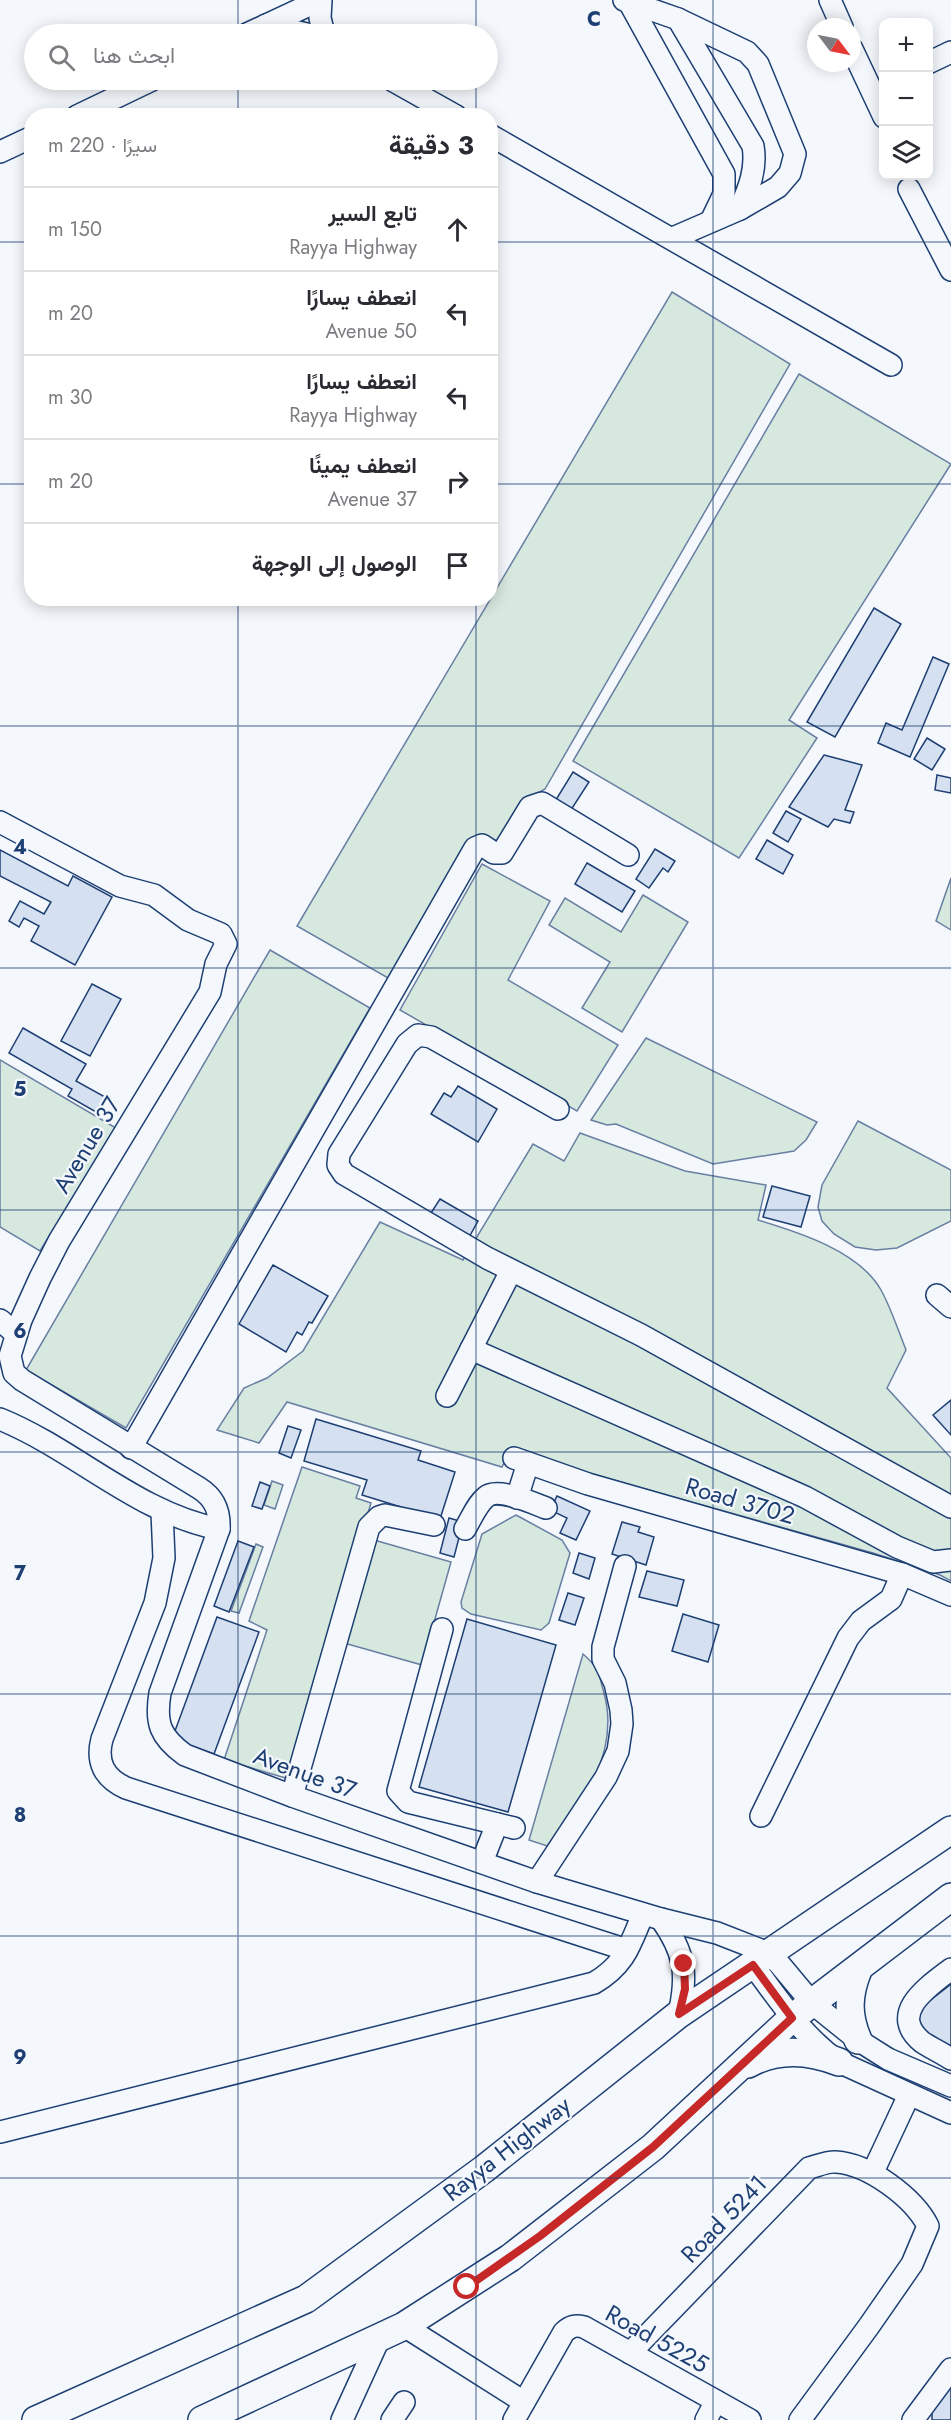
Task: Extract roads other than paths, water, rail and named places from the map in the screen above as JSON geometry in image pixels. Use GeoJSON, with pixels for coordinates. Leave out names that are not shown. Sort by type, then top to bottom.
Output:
{"type":"FeatureCollection","features":[{"type":"Feature","properties":{"kind":"main road","name":"Rayya Highway"},"geometry":{"type":"LineString","coordinates":[[36,2420],[306,2299],[484,2169],[679,2014],[951,1830]]}},
{"type":"Feature","properties":{"kind":"main road"},"geometry":{"type":"LineString","coordinates":[[202,2420],[293,2376],[380,2339],[467,2287],[540,2236],[653,2147],[802,2010],[858,1970],[951,1897]]}},
{"type":"Feature","properties":{"kind":"main road"},"geometry":{"type":"LineString","coordinates":[[858,1970],[849,1998],[849,2012],[858,2040]]}},
{"type":"Feature","properties":{"kind":"main road"},"geometry":{"type":"LineString","coordinates":[[727,2078],[756,2059],[789,2052],[823,2056],[839,2062]]}},
{"type":"Feature","properties":{"kind":"street"},"geometry":{"type":"LineString","coordinates":[[268,24],[320,0],[322,24]]}},
{"type":"Feature","properties":{"kind":"street"},"geometry":{"type":"LineString","coordinates":[[830,0],[838,18]]}},
{"type":"Feature","properties":{"kind":"street"},"geometry":{"type":"LineString","coordinates":[[626,1],[678,19],[738,46],[753,57],[795,154],[785,181],[740,209],[673,238]]}},
{"type":"Feature","properties":{"kind":"street"},"geometry":{"type":"LineString","coordinates":[[626,1],[724,174],[724,194],[711,221]]}},
{"type":"Feature","properties":{"kind":"street"},"geometry":{"type":"LineString","coordinates":[[678,19],[753,146],[755,158],[753,178],[740,209]]}},
{"type":"Feature","properties":{"kind":"street"},"geometry":{"type":"LineString","coordinates":[[933,61],[951,52]]}},
{"type":"Feature","properties":{"kind":"street"},"geometry":{"type":"LineString","coordinates":[[861,63],[877,87]]}},
{"type":"Feature","properties":{"kind":"street"},"geometry":{"type":"LineString","coordinates":[[94,108],[131,90]]}},
{"type":"Feature","properties":{"kind":"street"},"geometry":{"type":"LineString","coordinates":[[410,90],[442,108]]}},
{"type":"Feature","properties":{"kind":"street"},"geometry":{"type":"LineString","coordinates":[[498,140],[891,365]]}},
{"type":"Feature","properties":{"kind":"street"},"geometry":{"type":"LineString","coordinates":[[0,152],[24,141]]}},
{"type":"Feature","properties":{"kind":"street"},"geometry":{"type":"LineString","coordinates":[[909,189],[951,270]]}},
{"type":"Feature","properties":{"kind":"street"},"geometry":{"type":"LineString","coordinates":[[131,1448],[474,848],[482,845],[494,853],[502,853],[531,807],[542,803],[628,855]]}},
{"type":"Feature","properties":{"kind":"street","name":"Avenue 37"},"geometry":{"type":"LineString","coordinates":[[0,822],[120,886],[154,895],[188,920],[221,934],[226,944],[216,964],[210,992],[59,1240],[35,1288],[8,1327],[10,1362],[17,1377],[207,1494],[218,1510],[219,1529],[160,1693],[157,1711],[160,1729],[170,1744],[185,1755],[292,1796],[537,1882],[717,1933],[762,1959]]}},
{"type":"Feature","properties":{"kind":"street"},"geometry":{"type":"LineString","coordinates":[[558,1109],[431,1037],[418,1035],[407,1044],[339,1154],[338,1165],[344,1174],[511,1271],[641,1335],[951,1507]]}},
{"type":"Feature","properties":{"kind":"street"},"geometry":{"type":"LineString","coordinates":[[447,1395],[511,1271]]}},
{"type":"Feature","properties":{"kind":"street"},"geometry":{"type":"LineString","coordinates":[[471,1349],[805,1497],[897,1547],[933,1562],[951,1560]]}},
{"type":"Feature","properties":{"kind":"street"},"geometry":{"type":"LineString","coordinates":[[0,1419],[56,1446],[162,1512],[199,1525],[219,1529]]}},
{"type":"Feature","properties":{"kind":"street","name":"Road 3702"},"geometry":{"type":"LineString","coordinates":[[517,1498],[521,1460],[588,1484],[902,1574],[951,1595]]}},
{"type":"Feature","properties":{"kind":"street"},"geometry":{"type":"LineString","coordinates":[[465,1529],[483,1500],[490,1494],[517,1498],[546,1508]]}},
{"type":"Feature","properties":{"kind":"street"},"geometry":{"type":"LineString","coordinates":[[162,1512],[164,1558],[155,1603],[99,1751],[100,1763],[115,1783],[627,1950]]}},
{"type":"Feature","properties":{"kind":"street"},"geometry":{"type":"LineString","coordinates":[[292,1796],[369,1527],[379,1517],[385,1515],[434,1525]]}},
{"type":"Feature","properties":{"kind":"street"},"geometry":{"type":"LineString","coordinates":[[537,1882],[606,1777],[618,1752],[621,1710],[615,1683],[603,1659],[603,1647],[625,1566]]}},
{"type":"Feature","properties":{"kind":"street"},"geometry":{"type":"LineString","coordinates":[[761,1816],[848,1638],[861,1621],[891,1599],[902,1574]]}},
{"type":"Feature","properties":{"kind":"street"},"geometry":{"type":"LineString","coordinates":[[442,1629],[398,1791],[408,1802],[505,1826],[482,1862]]}},
{"type":"Feature","properties":{"kind":"street"},"geometry":{"type":"LineString","coordinates":[[0,2132],[579,1988],[594,1983],[610,1973],[652,1916],[676,1940],[684,1964],[685,1989],[679,2014]]}},
{"type":"Feature","properties":{"kind":"street"},"geometry":{"type":"LineString","coordinates":[[762,1959],[802,2010],[813,2043],[839,2062],[951,2113]]}},
{"type":"Feature","properties":{"kind":"street"},"geometry":{"type":"LineString","coordinates":[[951,1969],[914,2000],[909,2023],[923,2042],[951,2059]]}},
{"type":"Feature","properties":{"kind":"street"},"geometry":{"type":"LineString","coordinates":[[802,2010],[888,2059],[951,2086]]}},
{"type":"Feature","properties":{"kind":"street"},"geometry":{"type":"LineString","coordinates":[[873,2172],[909,2095]]}},
{"type":"Feature","properties":{"kind":"street","name":"Road 5241"},"geometry":{"type":"LineString","coordinates":[[630,2353],[809,2168],[835,2162],[873,2172],[921,2211],[928,2226],[912,2264],[800,2420]]}},
{"type":"Feature","properties":{"kind":"street","name":"Road 5225"},"geometry":{"type":"LineString","coordinates":[[519,2411],[564,2332],[577,2325],[750,2420]]}},
{"type":"Feature","properties":{"kind":"street"},"geometry":{"type":"LineString","coordinates":[[404,2326],[519,2411]]}},
{"type":"Feature","properties":{"kind":"street"},"geometry":{"type":"LineString","coordinates":[[342,2420],[380,2339]]}},
{"type":"Feature","properties":{"kind":"street"},"geometry":{"type":"LineString","coordinates":[[913,2420],[951,2368]]}},
{"type":"Feature","properties":{"kind":"street"},"geometry":{"type":"LineString","coordinates":[[706,2420],[716,2401]]}},
{"type":"Feature","properties":{"kind":"street"},"geometry":{"type":"LineString","coordinates":[[392,2420],[404,2402]]}}]}
